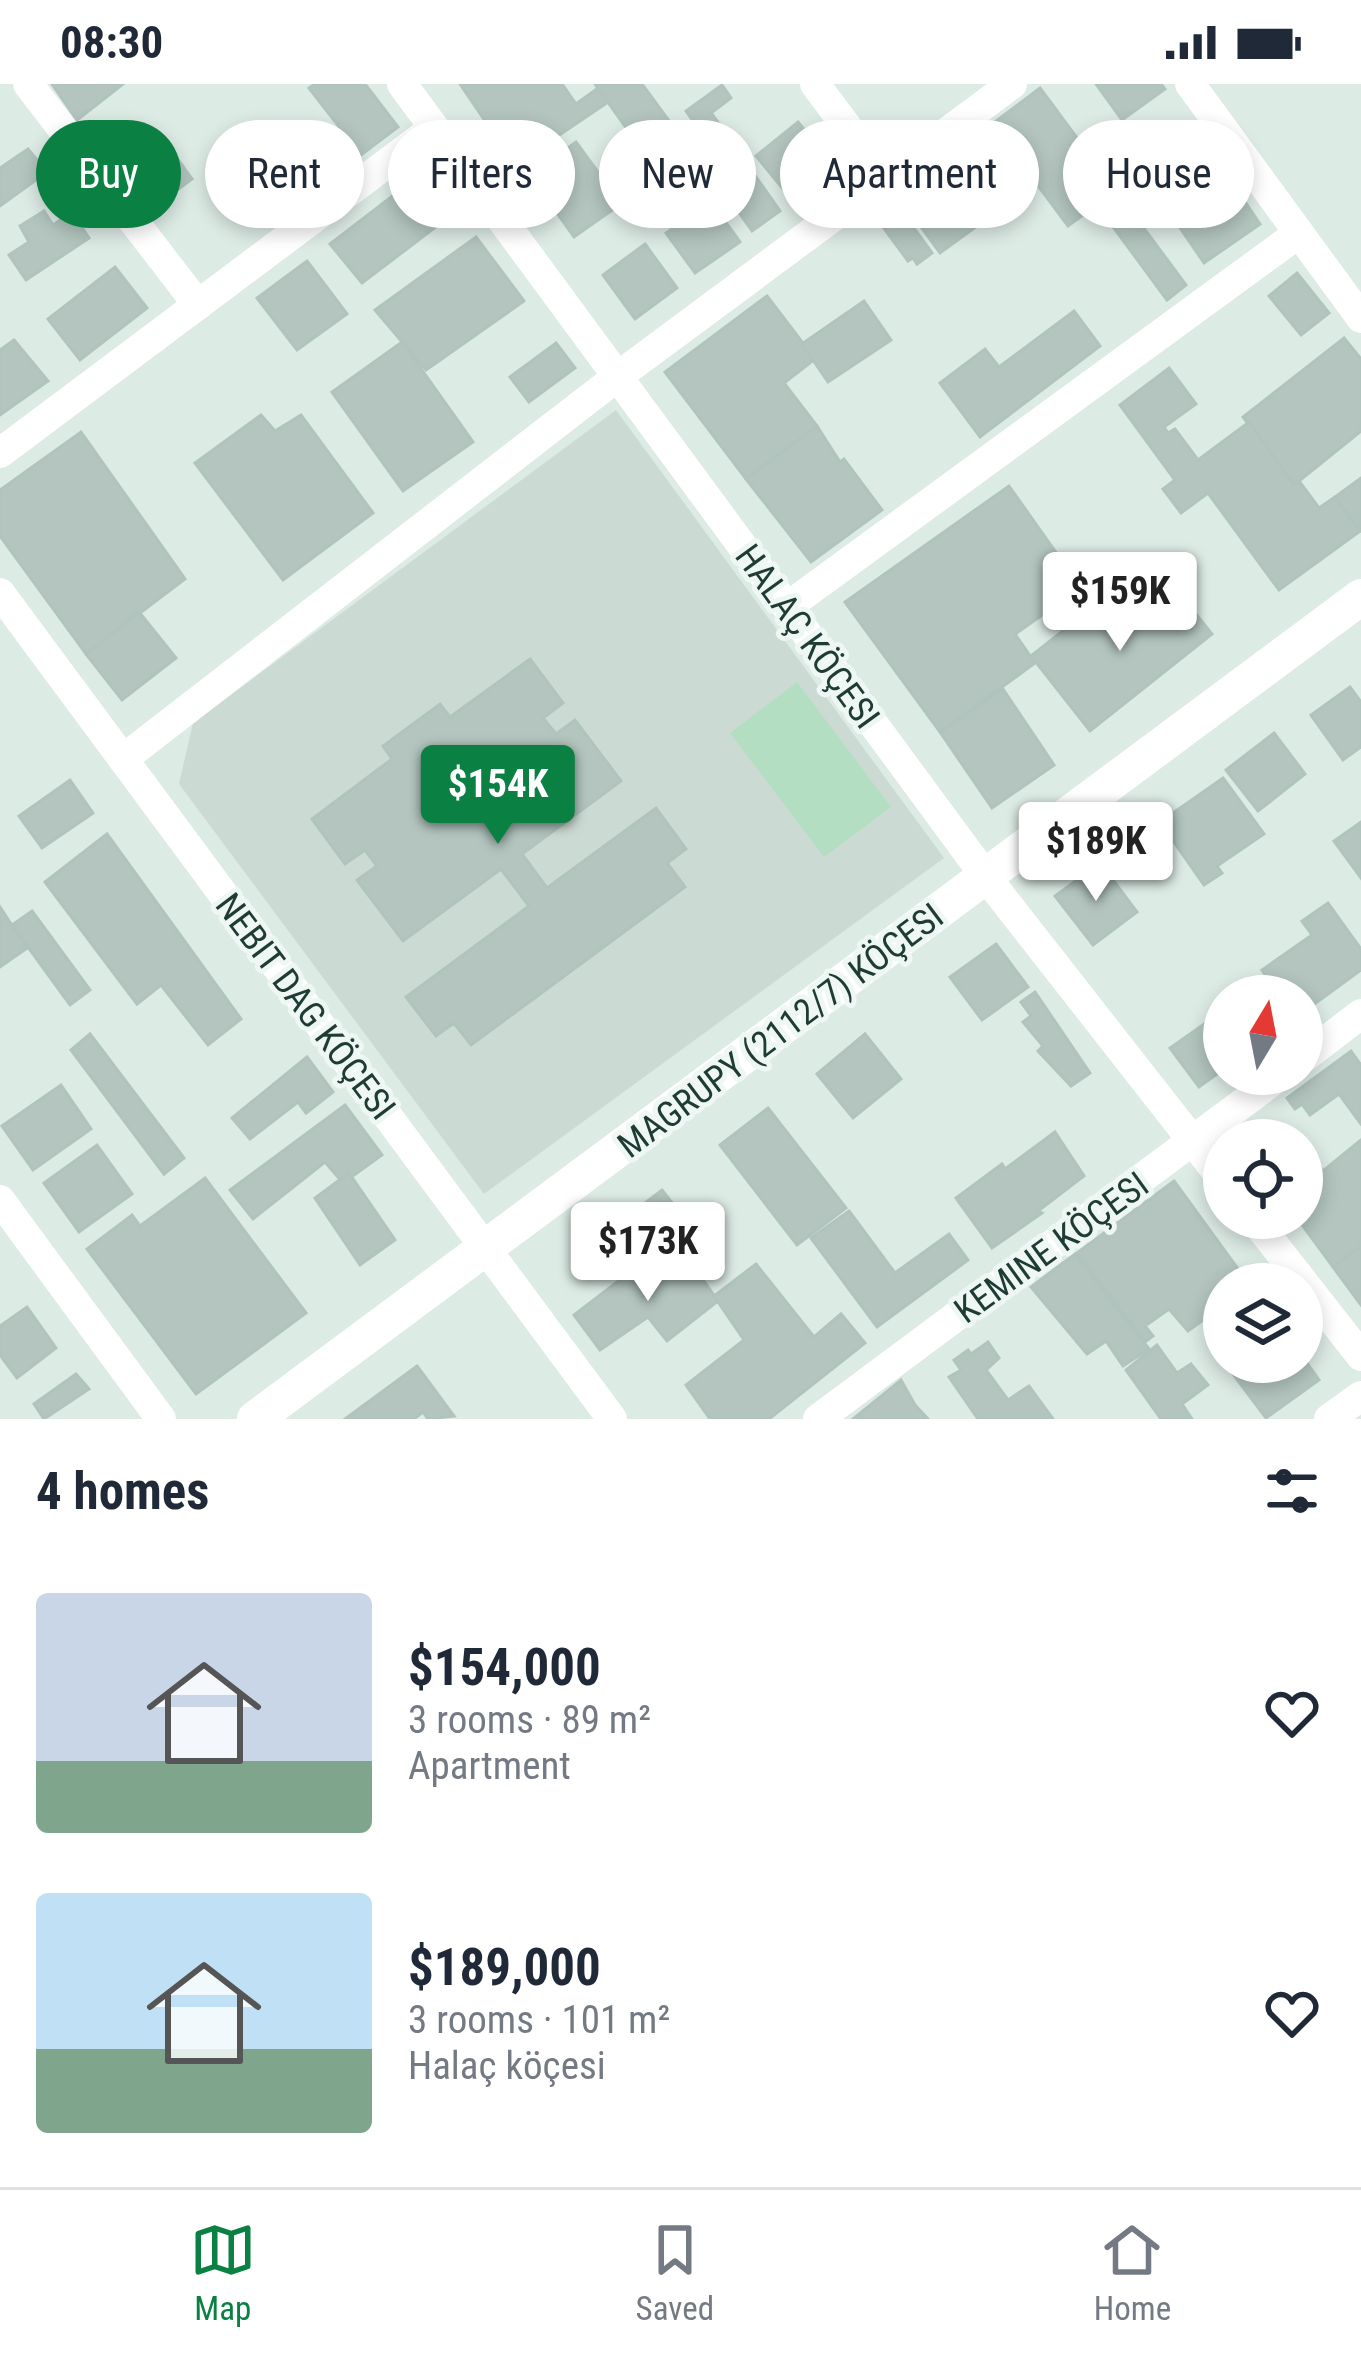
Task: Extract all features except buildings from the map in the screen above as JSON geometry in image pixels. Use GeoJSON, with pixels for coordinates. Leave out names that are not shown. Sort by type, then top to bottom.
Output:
{"type":"FeatureCollection","features":[{"type":"Feature","properties":{"kind":"street"},"geometry":{"type":"LineString","coordinates":[[28,84],[197,305]]}},
{"type":"Feature","properties":{"kind":"street","name":"HALAÇ KÖÇESI"},"geometry":{"type":"LineString","coordinates":[[402,84],[428,120]]}},
{"type":"Feature","properties":{"kind":"street"},"geometry":{"type":"LineString","coordinates":[[815,84],[842,120]]}},
{"type":"Feature","properties":{"kind":"street"},"geometry":{"type":"LineString","coordinates":[[963,120],[1012,84]]}},
{"type":"Feature","properties":{"kind":"street"},"geometry":{"type":"LineString","coordinates":[[1190,84],[1361,318]]}},
{"type":"Feature","properties":{"kind":"street"},"geometry":{"type":"LineString","coordinates":[[0,453],[388,162]]}},
{"type":"Feature","properties":{"kind":"street","name":"HALAÇ KÖÇESI"},"geometry":{"type":"LineString","coordinates":[[508,228],[986,877],[1203,1155]]}},
{"type":"Feature","properties":{"kind":"street"},"geometry":{"type":"LineString","coordinates":[[123,759],[617,376],[817,228]]}},
{"type":"Feature","properties":{"kind":"street"},"geometry":{"type":"LineString","coordinates":[[787,607],[1299,233]]}},
{"type":"Feature","properties":{"kind":"street","name":"NEBIT DAG KÖÇESI"},"geometry":{"type":"LineString","coordinates":[[0,593],[612,1419]]}},
{"type":"Feature","properties":{"kind":"street","name":"MAGRUPY (2112/7) KÖÇESI"},"geometry":{"type":"LineString","coordinates":[[255,1419],[1361,597]]}},
{"type":"Feature","properties":{"kind":"street"},"geometry":{"type":"LineString","coordinates":[[1323,1043],[1361,1014]]}},
{"type":"Feature","properties":{"kind":"street","name":"KEMINE KÖÇESI"},"geometry":{"type":"LineString","coordinates":[[818,1419],[1255,1095]]}},
{"type":"Feature","properties":{"kind":"street"},"geometry":{"type":"LineString","coordinates":[[0,1200],[161,1419]]}},
{"type":"Feature","properties":{"kind":"street"},"geometry":{"type":"LineString","coordinates":[[1269,1239],[1361,1356]]}},
{"type":"Feature","properties":{"kind":"street"},"geometry":{"type":"LineString","coordinates":[[1329,1419],[1361,1396]]}},
{"type":"Feature","properties":{"kind":"shaded area"},"geometry":{"type":"Polygon","coordinates":[[[616,410],[944,858],[484,1194],[179,784],[193,723],[616,410]]]}},
{"type":"Feature","properties":{"kind":"green space"},"geometry":{"type":"Polygon","coordinates":[[[797,682],[891,807],[824,857],[730,733],[797,682]]]}}]}
